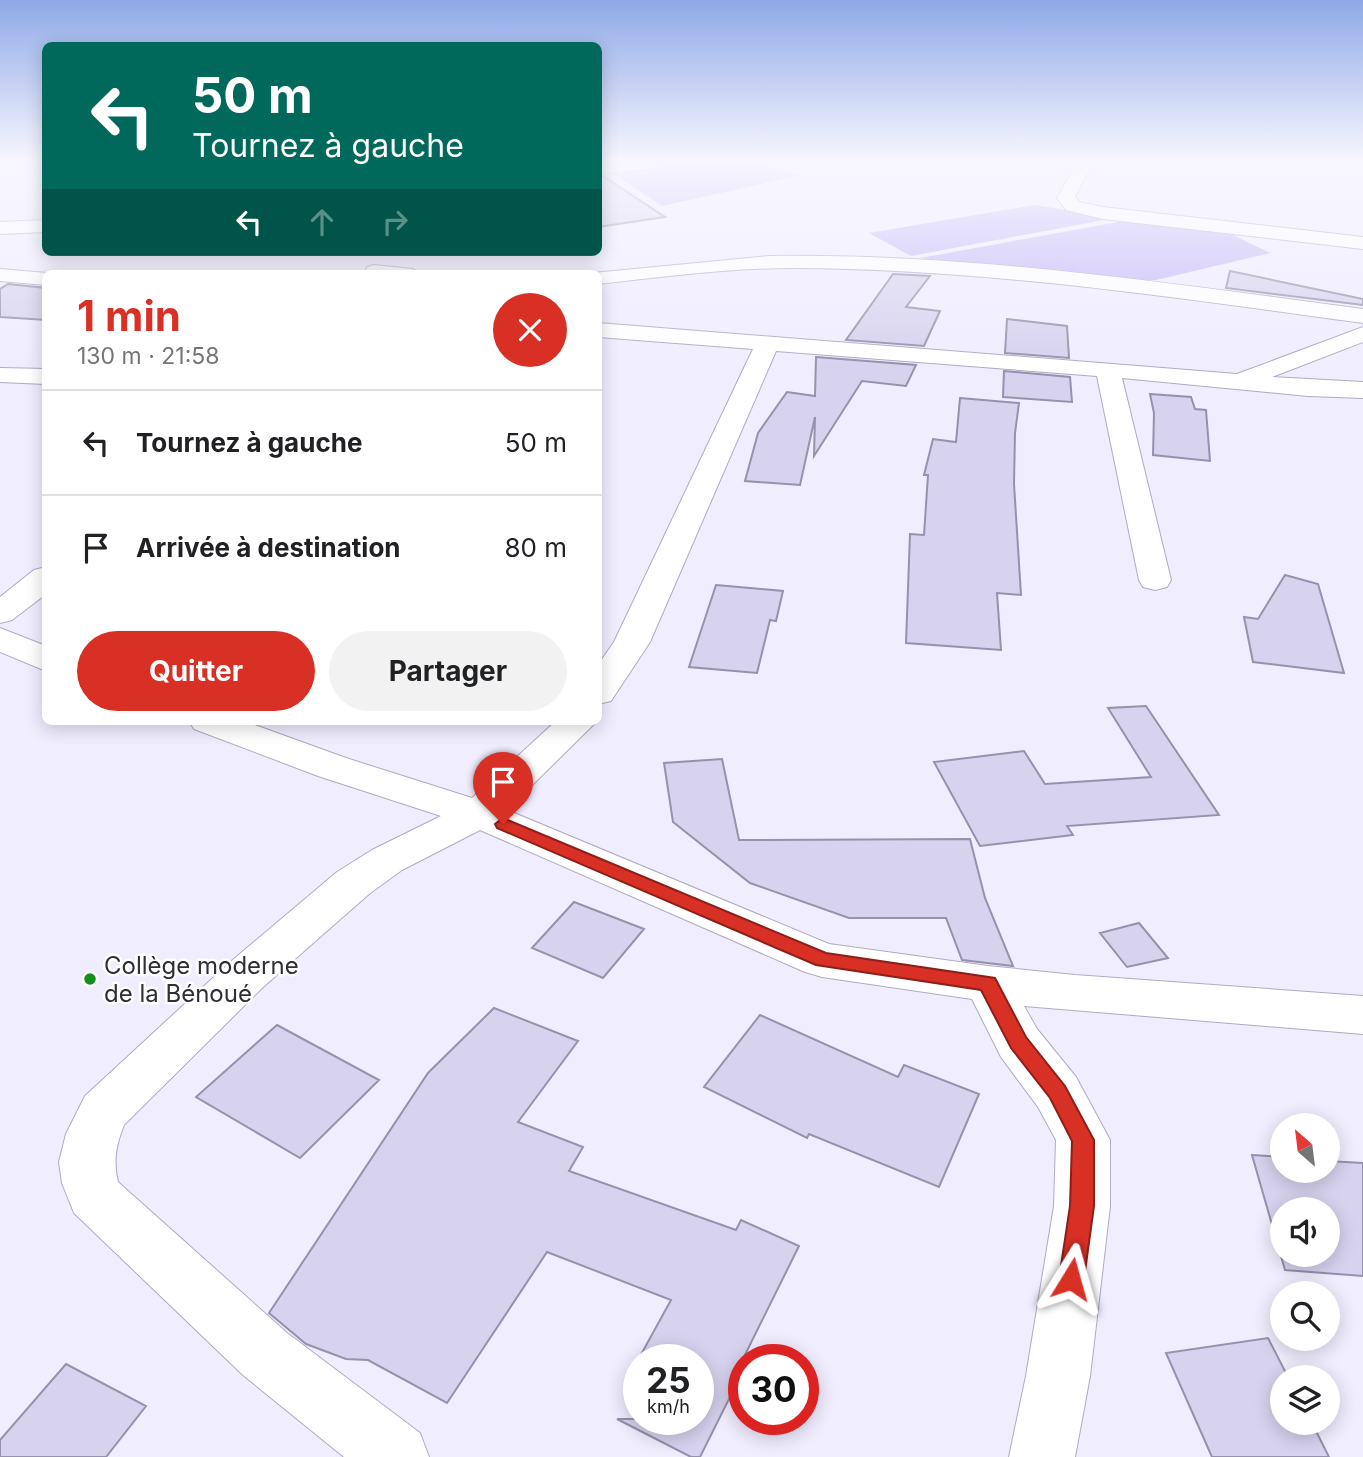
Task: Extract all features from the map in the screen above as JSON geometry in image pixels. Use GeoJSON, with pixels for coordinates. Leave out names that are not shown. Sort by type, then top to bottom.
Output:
{"type":"FeatureCollection","features":[{"type":"Feature","properties":{"kind":"street"},"geometry":{"type":"LineString","coordinates":[[1259,231],[1363,243]]}},
{"type":"Feature","properties":{"kind":"street"},"geometry":{"type":"LineString","coordinates":[[602,278],[793,262],[933,267],[1011,272],[1363,316]]}},
{"type":"Feature","properties":{"kind":"street"},"geometry":{"type":"LineString","coordinates":[[373,263],[396,270]]}},
{"type":"Feature","properties":{"kind":"street"},"geometry":{"type":"LineString","coordinates":[[2,277],[42,279]]}},
{"type":"Feature","properties":{"kind":"street"},"geometry":{"type":"LineString","coordinates":[[602,330],[1363,390]]}},
{"type":"Feature","properties":{"kind":"street"},"geometry":{"type":"LineString","coordinates":[[1239,381],[1363,334]]}},
{"type":"Feature","properties":{"kind":"street"},"geometry":{"type":"LineString","coordinates":[[602,687],[632,642],[767,344]]}},
{"type":"Feature","properties":{"kind":"street"},"geometry":{"type":"LineString","coordinates":[[1108,369],[1155,580]]}},
{"type":"Feature","properties":{"kind":"street"},"geometry":{"type":"LineString","coordinates":[[0,374],[42,377]]}},
{"type":"Feature","properties":{"kind":"street"},"geometry":{"type":"LineString","coordinates":[[0,613],[42,580]]}},
{"type":"Feature","properties":{"kind":"street"},"geometry":{"type":"LineString","coordinates":[[0,639],[42,658]]}},
{"type":"Feature","properties":{"kind":"street"},"geometry":{"type":"LineString","coordinates":[[219,725],[332,767],[479,814],[822,960],[988,984],[1363,1015]]}},
{"type":"Feature","properties":{"kind":"street"},"geometry":{"type":"LineString","coordinates":[[396,1457],[244,1336],[94,1196],[85,1170],[90,1140],[104,1111],[246,976],[353,883],[387,860],[479,814],[574,725]]}},
{"type":"Feature","properties":{"kind":"street"},"geometry":{"type":"LineString","coordinates":[[988,984],[1019,1043],[1057,1092],[1083,1140],[1082,1206],[1058,1376],[1042,1457]]}},
{"type":"Feature","properties":{"kind":"shaded area"},"geometry":{"type":"Polygon","coordinates":[[[881,231],[1045,231],[911,256],[869,233],[881,231]]]}},
{"type":"Feature","properties":{"kind":"shaded area"},"geometry":{"type":"Polygon","coordinates":[[[1069,231],[1216,231],[1229,233],[1270,253],[1156,280],[1090,280],[1046,270],[920,258],[1069,231]]]}},
{"type":"Feature","properties":{"kind":"building"},"geometry":{"type":"Polygon","coordinates":[[[1230,271],[1363,299],[1363,305],[1226,288],[1230,271]]]}},
{"type":"Feature","properties":{"kind":"building"},"geometry":{"type":"Polygon","coordinates":[[[893,274],[930,276],[906,307],[940,311],[924,346],[846,340],[893,274]]]}},
{"type":"Feature","properties":{"kind":"building"},"geometry":{"type":"Polygon","coordinates":[[[8,284],[42,288],[42,320],[0,317],[0,289],[8,284]]]}},
{"type":"Feature","properties":{"kind":"building"},"geometry":{"type":"Polygon","coordinates":[[[1007,319],[1067,326],[1069,358],[1005,353],[1007,319]]]}},
{"type":"Feature","properties":{"kind":"building"},"geometry":{"type":"Polygon","coordinates":[[[816,357],[916,365],[906,386],[862,381],[814,456],[815,417],[800,485],[745,481],[758,433],[787,392],[815,396],[816,357]]]}},
{"type":"Feature","properties":{"kind":"building"},"geometry":{"type":"Polygon","coordinates":[[[1004,371],[1070,377],[1072,402],[1003,397],[1004,371]]]}},
{"type":"Feature","properties":{"kind":"building"},"geometry":{"type":"Polygon","coordinates":[[[1150,394],[1191,397],[1195,409],[1206,410],[1210,461],[1153,455],[1154,413],[1150,394]]]}},
{"type":"Feature","properties":{"kind":"building"},"geometry":{"type":"Polygon","coordinates":[[[960,398],[1019,403],[1015,433],[1014,484],[1021,595],[997,593],[1001,650],[906,643],[910,534],[924,535],[928,475],[924,475],[933,439],[956,442],[960,398]]]}},
{"type":"Feature","properties":{"kind":"building"},"geometry":{"type":"Polygon","coordinates":[[[1285,575],[1318,584],[1344,673],[1253,662],[1244,617],[1258,619],[1285,575]]]}},
{"type":"Feature","properties":{"kind":"building"},"geometry":{"type":"Polygon","coordinates":[[[716,585],[783,591],[776,621],[770,620],[757,673],[689,667],[716,585]]]}},
{"type":"Feature","properties":{"kind":"building"},"geometry":{"type":"Polygon","coordinates":[[[1146,706],[1219,815],[1067,826],[1073,835],[980,846],[934,762],[1024,751],[1045,784],[1151,777],[1108,708],[1146,706]]]}},
{"type":"Feature","properties":{"kind":"building"},"geometry":{"type":"Polygon","coordinates":[[[722,759],[739,840],[970,839],[985,898],[1013,966],[962,960],[946,918],[849,918],[750,883],[673,822],[664,763],[722,759]]]}},
{"type":"Feature","properties":{"kind":"building"},"geometry":{"type":"Polygon","coordinates":[[[574,902],[644,929],[603,978],[532,948],[574,902]]]}},
{"type":"Feature","properties":{"kind":"building"},"geometry":{"type":"Polygon","coordinates":[[[1139,923],[1168,958],[1127,967],[1100,933],[1139,923]]]}},
{"type":"Feature","properties":{"kind":"building"},"geometry":{"type":"Polygon","coordinates":[[[494,1008],[578,1041],[518,1122],[583,1147],[569,1171],[736,1230],[741,1220],[799,1246],[750,1344],[728,1344],[728,1401],[714,1429],[714,1344],[647,1344],[671,1300],[547,1252],[447,1403],[368,1360],[346,1359],[306,1344],[269,1313],[428,1073],[494,1008]]]}},
{"type":"Feature","properties":{"kind":"building"},"geometry":{"type":"Polygon","coordinates":[[[760,1015],[898,1077],[904,1065],[979,1094],[939,1187],[809,1134],[807,1138],[704,1087],[760,1015]]]}},
{"type":"Feature","properties":{"kind":"building"},"geometry":{"type":"Polygon","coordinates":[[[277,1025],[379,1080],[300,1158],[196,1097],[277,1025]]]}},
{"type":"Feature","properties":{"kind":"building"},"geometry":{"type":"Polygon","coordinates":[[[1252,1155],[1270,1156],[1270,1183],[1340,1183],[1340,1162],[1363,1163],[1363,1276],[1285,1270],[1284,1267],[1340,1267],[1340,1197],[1270,1197],[1270,1218],[1252,1155]]]}},
{"type":"Feature","properties":{"kind":"building"},"geometry":{"type":"Polygon","coordinates":[[[1268,1338],[1270,1351],[1275,1351],[1282,1365],[1270,1365],[1270,1435],[1318,1435],[1329,1457],[1212,1457],[1166,1353],[1268,1338]]]}},
{"type":"Feature","properties":{"kind":"building"},"geometry":{"type":"Polygon","coordinates":[[[66,1364],[146,1406],[106,1457],[0,1457],[0,1440],[66,1364]]]}},
{"type":"Feature","properties":{"kind":"building"},"geometry":{"type":"Polygon","coordinates":[[[648,1435],[711,1435],[700,1457],[691,1457],[648,1435]]]}},
{"type":"Feature","properties":{"kind":"place","name":"Collège moderne de la Bénoué"},"geometry":{"type":"Point","coordinates":[90,979]}},
{"type":"Feature","properties":{"kind":"route"},"geometry":{"type":"LineString","coordinates":[[503,824],[822,960],[988,984],[1019,1043],[1057,1092],[1083,1140],[1082,1206],[1071,1279]]}}]}
